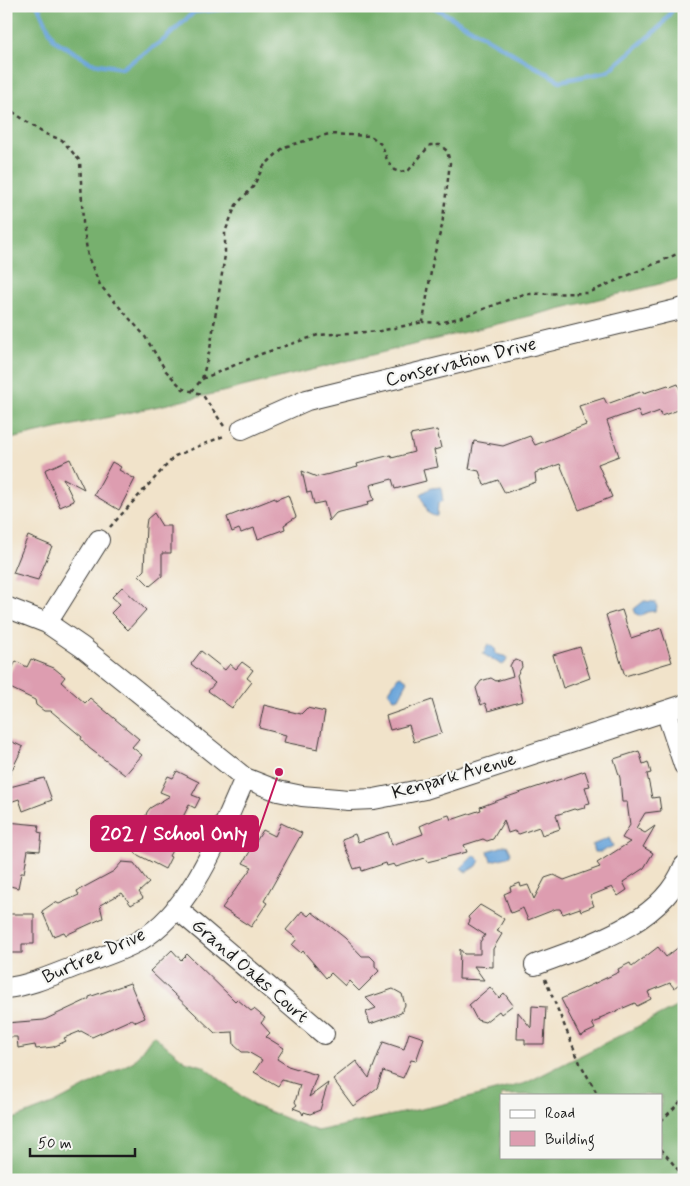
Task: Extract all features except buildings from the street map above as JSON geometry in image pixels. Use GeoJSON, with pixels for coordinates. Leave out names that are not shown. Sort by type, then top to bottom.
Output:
{"type":"FeatureCollection","features":[{"type":"Feature","properties":{"kind":"street","name":"Conservation Drive"},"geometry":{"type":"LineString","coordinates":[[242,429],[307,400],[684,308]]}},
{"type":"Feature","properties":{"kind":"street"},"geometry":{"type":"LineString","coordinates":[[47,623],[99,540]]}},
{"type":"Feature","properties":{"kind":"street","name":"Kenpark Avenue"},"geometry":{"type":"LineString","coordinates":[[6,607],[47,623],[82,647],[245,778],[278,791],[302,796],[349,800],[374,799],[425,789],[675,708]]}},
{"type":"Feature","properties":{"kind":"street"},"geometry":{"type":"LineString","coordinates":[[675,708],[684,765]]}},
{"type":"Feature","properties":{"kind":"street","name":"Burtree Drive"},"geometry":{"type":"LineString","coordinates":[[6,988],[24,986],[138,941],[161,925],[190,889],[222,830],[245,778]]}},
{"type":"Feature","properties":{"kind":"street"},"geometry":{"type":"LineString","coordinates":[[535,965],[625,928],[661,901],[681,874],[684,866]]}},
{"type":"Feature","properties":{"kind":"street","name":"Grand Oaks Court"},"geometry":{"type":"LineString","coordinates":[[176,908],[324,1034]]}},
{"type":"Feature","properties":{"kind":"path"},"geometry":{"type":"LineString","coordinates":[[6,107],[42,133],[62,140],[80,161],[83,222],[88,257],[100,286],[144,335],[166,371],[183,389],[202,394],[229,434],[175,456],[99,540]]}},
{"type":"Feature","properties":{"kind":"path"},"geometry":{"type":"LineString","coordinates":[[192,391],[202,379],[210,349],[225,255],[224,232],[236,205],[253,188],[263,166],[284,147],[329,134],[371,136],[382,145],[387,160],[394,170],[400,172],[410,170],[430,145],[440,145],[446,151],[450,163],[442,226],[432,259],[423,322]]}},
{"type":"Feature","properties":{"kind":"path"},"geometry":{"type":"LineString","coordinates":[[202,379],[262,354],[318,336],[380,331],[423,322],[440,323],[462,317],[524,294],[588,293],[684,251]]}},
{"type":"Feature","properties":{"kind":"path"},"geometry":{"type":"LineString","coordinates":[[535,965],[549,985],[580,1063],[597,1094]]}},
{"type":"Feature","properties":{"kind":"path"},"geometry":{"type":"LineString","coordinates":[[662,1120],[684,1098]]}},
{"type":"Feature","properties":{"kind":"path"},"geometry":{"type":"LineString","coordinates":[[662,1150],[684,1176]]}},
{"type":"Feature","properties":{"kind":"green space"},"geometry":{"type":"Polygon","coordinates":[[[6,6],[684,6],[684,278],[222,392],[6,440],[6,6]]]}},
{"type":"Feature","properties":{"kind":"green space"},"geometry":{"type":"Polygon","coordinates":[[[684,1003],[684,1180],[6,1180],[6,1122],[55,1103],[134,1061],[153,1035],[185,1061],[203,1066],[253,1105],[317,1131],[440,1105],[526,1083],[684,1003]]]}},
{"type":"Feature","properties":{"kind":"water"},"geometry":{"type":"Polygon","coordinates":[[[441,487],[443,501],[438,504],[437,516],[434,516],[428,513],[421,494],[431,488],[441,487]]]}},
{"type":"Feature","properties":{"kind":"water"},"geometry":{"type":"Polygon","coordinates":[[[644,601],[655,602],[657,607],[655,611],[647,612],[641,616],[636,614],[634,609],[644,601]]]}},
{"type":"Feature","properties":{"kind":"water"},"geometry":{"type":"Polygon","coordinates":[[[488,644],[495,648],[496,654],[507,657],[506,662],[502,665],[483,654],[488,644]]]}},
{"type":"Feature","properties":{"kind":"water"},"geometry":{"type":"Polygon","coordinates":[[[401,676],[408,681],[399,698],[394,699],[388,692],[398,677],[401,676]]]}},
{"type":"Feature","properties":{"kind":"water"},"geometry":{"type":"Polygon","coordinates":[[[609,838],[613,846],[601,852],[594,852],[592,845],[609,838]]]}},
{"type":"Feature","properties":{"kind":"water"},"geometry":{"type":"Polygon","coordinates":[[[507,845],[511,853],[508,857],[491,861],[488,851],[507,845]]]}},
{"type":"Feature","properties":{"kind":"water"},"geometry":{"type":"Polygon","coordinates":[[[474,855],[480,860],[477,866],[466,872],[461,868],[474,855]]]}},
{"type":"Feature","properties":{"kind":"waterway"},"geometry":{"type":"LineString","coordinates":[[38,6],[54,40],[92,63],[122,68],[165,39],[194,12],[253,6]]}},
{"type":"Feature","properties":{"kind":"waterway"},"geometry":{"type":"LineString","coordinates":[[432,6],[560,81],[607,72],[661,26],[675,6]]}},
{"type":"Feature","properties":{"kind":"place","name":"202 / School Only"},"geometry":{"type":"Point","coordinates":[279,772]}}]}
